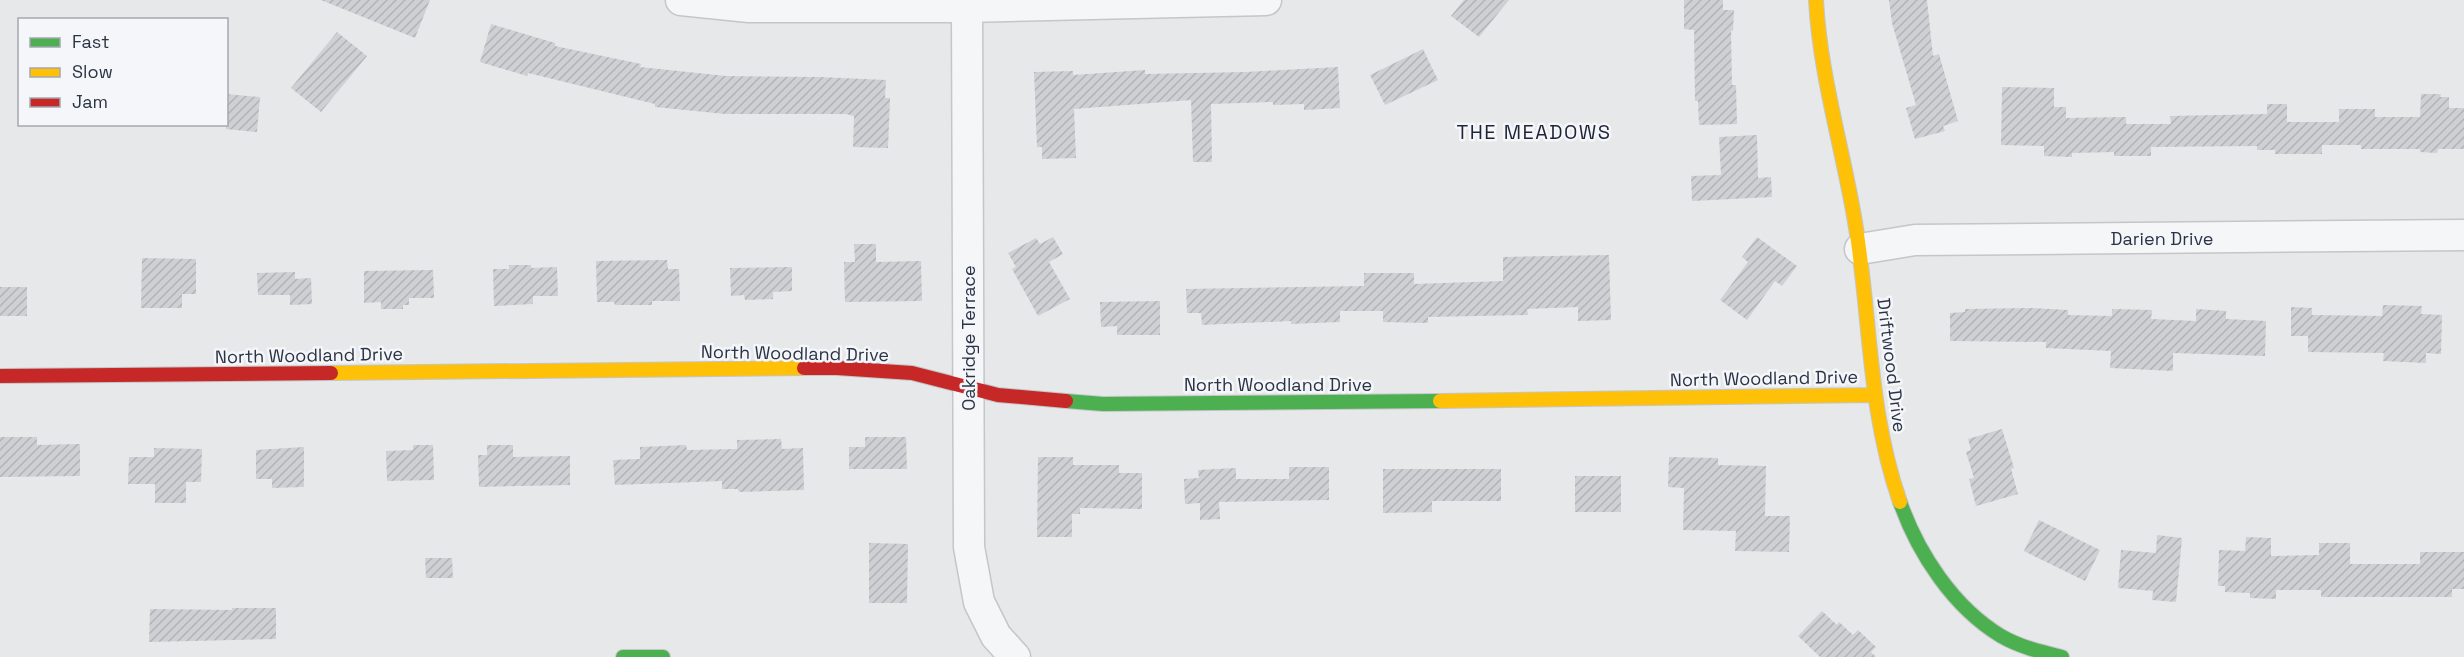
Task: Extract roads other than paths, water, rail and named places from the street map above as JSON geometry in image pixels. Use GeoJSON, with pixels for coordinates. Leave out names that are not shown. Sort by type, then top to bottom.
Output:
{"type":"FeatureCollection","features":[{"type":"Feature","properties":{"kind":"main road","name":"Driftwood Drive"},"geometry":{"type":"LineString","coordinates":[[1816,0],[1817,32],[1838,127],[1860,249],[1877,416],[1890,474],[1917,538],[1952,594],[1994,632],[2023,646],[2062,657]]}},
{"type":"Feature","properties":{"kind":"main road","name":"North Woodland Drive"},"geometry":{"type":"LineString","coordinates":[[0,376],[837,368],[912,373],[998,395],[1103,404],[1497,401],[1875,394]]}},
{"type":"Feature","properties":{"kind":"main road"},"geometry":{"type":"LineString","coordinates":[[623,657],[663,657]]}},
{"type":"Feature","properties":{"kind":"street"},"geometry":{"type":"LineString","coordinates":[[681,0],[749,7],[967,7],[1266,0]]}},
{"type":"Feature","properties":{"kind":"street","name":"Oakridge Terrace"},"geometry":{"type":"LineString","coordinates":[[967,7],[969,547],[980,602],[996,636],[1015,657]]}},
{"type":"Feature","properties":{"kind":"street","name":"Darien Drive"},"geometry":{"type":"LineString","coordinates":[[1860,249],[1915,240],[2464,235]]}},
{"type":"Feature","properties":{"kind":"district","name":"THE MEADOWS"},"geometry":{"type":"Point","coordinates":[1534,132]}}]}
